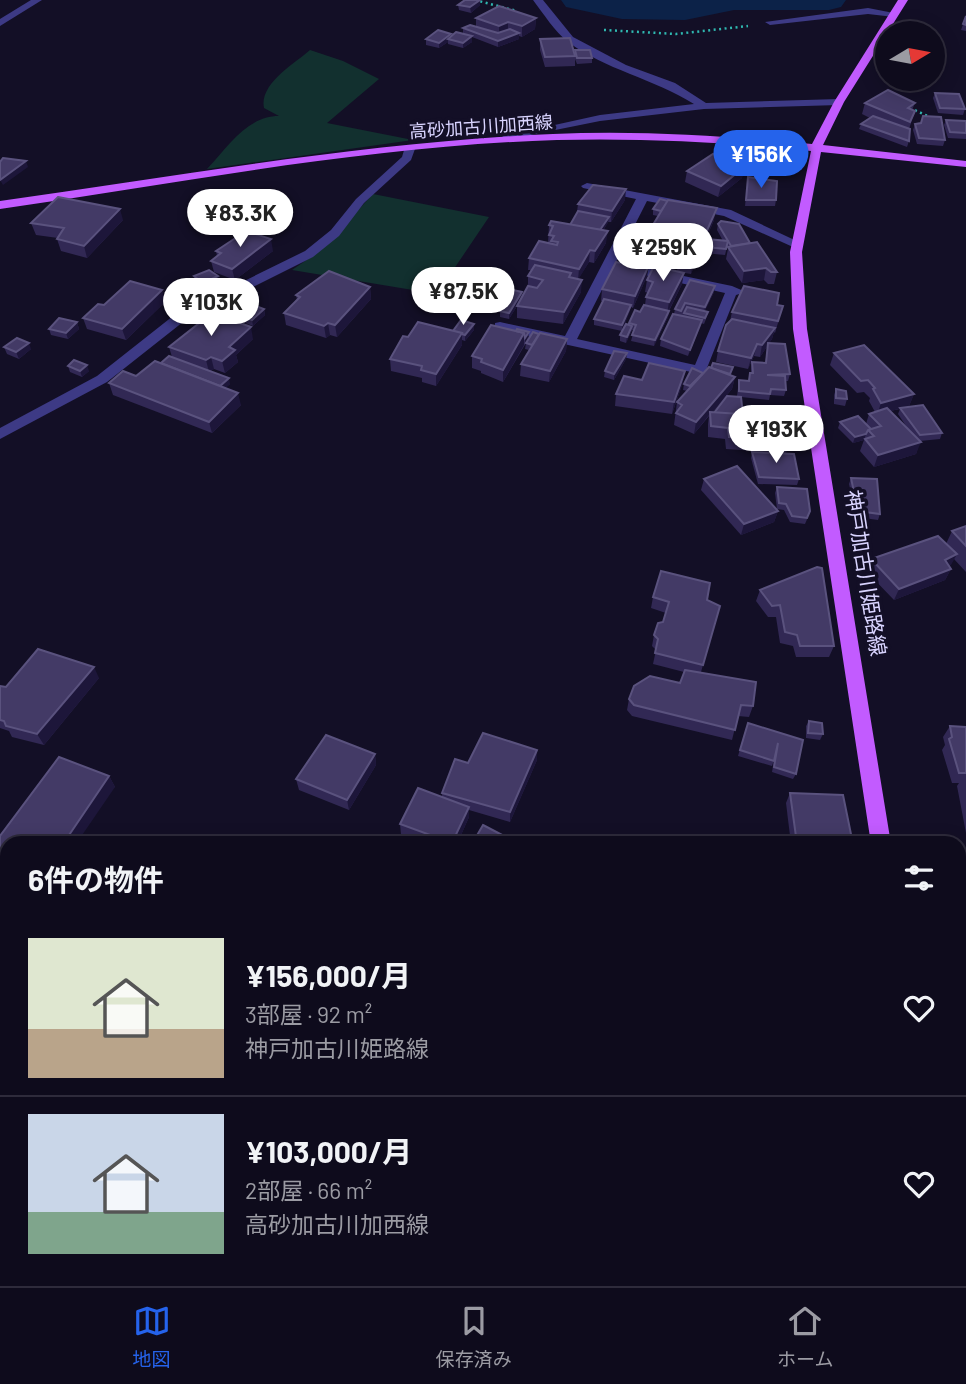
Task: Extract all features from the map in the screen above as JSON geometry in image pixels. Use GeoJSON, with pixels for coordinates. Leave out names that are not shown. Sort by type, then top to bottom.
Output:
{"type":"FeatureCollection","features":[{"type":"Feature","properties":{"kind":"main road","name":"神戸加古川姫路線"},"geometry":{"type":"LineString","coordinates":[[880,836],[800,329],[797,244],[817,146],[839,102],[898,8]]}},
{"type":"Feature","properties":{"kind":"main road","name":"高砂加古川加西線"},"geometry":{"type":"LineString","coordinates":[[0,205],[409,149],[499,140],[654,138],[817,146],[966,164]]}},
{"type":"Feature","properties":{"kind":"street"},"geometry":{"type":"LineString","coordinates":[[0,23],[37,0]]}},
{"type":"Feature","properties":{"kind":"street"},"geometry":{"type":"LineString","coordinates":[[538,0],[562,34],[602,58],[671,85],[704,106]]}},
{"type":"Feature","properties":{"kind":"street"},"geometry":{"type":"LineString","coordinates":[[770,22],[898,8]]}},
{"type":"Feature","properties":{"kind":"street"},"geometry":{"type":"LineString","coordinates":[[499,140],[589,120],[704,106],[839,102]]}},
{"type":"Feature","properties":{"kind":"street"},"geometry":{"type":"LineString","coordinates":[[0,434],[103,379],[178,319],[309,254],[335,233],[360,201],[407,158],[409,149]]}},
{"type":"Feature","properties":{"kind":"street"},"geometry":{"type":"LineString","coordinates":[[587,186],[727,213],[797,244]]}},
{"type":"Feature","properties":{"kind":"street"},"geometry":{"type":"LineString","coordinates":[[569,342],[643,197]]}},
{"type":"Feature","properties":{"kind":"street"},"geometry":{"type":"LineString","coordinates":[[610,264],[759,296]]}},
{"type":"Feature","properties":{"kind":"street"},"geometry":{"type":"LineString","coordinates":[[500,326],[700,370],[732,290]]}},
{"type":"Feature","properties":{"kind":"path"},"geometry":{"type":"LineString","coordinates":[[475,0],[553,20],[657,35],[708,33],[770,22]]}},
{"type":"Feature","properties":{"kind":"path"},"geometry":{"type":"LineString","coordinates":[[899,103],[939,121]]}},
{"type":"Feature","properties":{"kind":"green space"},"geometry":{"type":"Polygon","coordinates":[[[310,50],[343,61],[379,79],[327,123],[413,140],[207,169],[248,127],[268,117],[279,116],[264,108],[267,91],[279,75],[310,50]]]}},
{"type":"Feature","properties":{"kind":"green space"},"geometry":{"type":"Polygon","coordinates":[[[373,194],[489,217],[437,294],[292,270],[321,250],[373,194]]]}},
{"type":"Feature","properties":{"kind":"building"},"geometry":{"type":"Polygon","coordinates":[[[465,0],[480,0],[470,7],[458,5],[465,0]]]}},
{"type":"Feature","properties":{"kind":"building"},"geometry":{"type":"Polygon","coordinates":[[[499,6],[536,18],[522,26],[508,22],[499,26],[476,18],[499,6]]]}},
{"type":"Feature","properties":{"kind":"building"},"geometry":{"type":"Polygon","coordinates":[[[470,25],[498,33],[510,29],[519,33],[498,41],[463,28],[470,25]]]}},
{"type":"Feature","properties":{"kind":"building"},"geometry":{"type":"Polygon","coordinates":[[[438,30],[451,34],[439,43],[426,39],[438,30]]]}},
{"type":"Feature","properties":{"kind":"building"},"geometry":{"type":"Polygon","coordinates":[[[456,32],[472,36],[463,43],[448,39],[456,32]]]}},
{"type":"Feature","properties":{"kind":"building"},"geometry":{"type":"Polygon","coordinates":[[[570,38],[575,56],[545,57],[540,39],[570,38]]]}},
{"type":"Feature","properties":{"kind":"building"},"geometry":{"type":"Polygon","coordinates":[[[575,50],[590,50],[592,58],[577,58],[575,50]]]}},
{"type":"Feature","properties":{"kind":"building"},"geometry":{"type":"Polygon","coordinates":[[[890,91],[915,103],[908,108],[915,111],[910,122],[865,103],[890,91]]]}},
{"type":"Feature","properties":{"kind":"building"},"geometry":{"type":"Polygon","coordinates":[[[935,93],[959,94],[965,109],[940,108],[935,93]]]}},
{"type":"Feature","properties":{"kind":"building"},"geometry":{"type":"Polygon","coordinates":[[[873,116],[910,129],[909,141],[861,124],[873,116]]]}},
{"type":"Feature","properties":{"kind":"building"},"geometry":{"type":"Polygon","coordinates":[[[923,116],[941,117],[945,140],[919,138],[915,124],[921,123],[923,116]]]}},
{"type":"Feature","properties":{"kind":"building"},"geometry":{"type":"Polygon","coordinates":[[[946,120],[966,121],[966,133],[950,132],[946,120]]]}},
{"type":"Feature","properties":{"kind":"building"},"geometry":{"type":"Polygon","coordinates":[[[718,145],[726,145],[727,153],[718,153],[718,145]]]}},
{"type":"Feature","properties":{"kind":"building"},"geometry":{"type":"Polygon","coordinates":[[[713,154],[744,167],[721,186],[687,171],[713,154]]]}},
{"type":"Feature","properties":{"kind":"building"},"geometry":{"type":"Polygon","coordinates":[[[3,158],[26,161],[0,180],[0,162],[3,158]]]}},
{"type":"Feature","properties":{"kind":"building"},"geometry":{"type":"Polygon","coordinates":[[[748,177],[777,181],[776,200],[746,200],[748,177]]]}},
{"type":"Feature","properties":{"kind":"building"},"geometry":{"type":"Polygon","coordinates":[[[593,185],[626,189],[612,211],[578,204],[593,185]]]}},
{"type":"Feature","properties":{"kind":"building"},"geometry":{"type":"Polygon","coordinates":[[[58,197],[120,209],[84,246],[57,239],[64,228],[31,223],[58,197]]]}},
{"type":"Feature","properties":{"kind":"building"},"geometry":{"type":"Polygon","coordinates":[[[660,199],[668,201],[661,211],[653,209],[660,199]]]}},
{"type":"Feature","properties":{"kind":"building"},"geometry":{"type":"Polygon","coordinates":[[[668,200],[717,208],[693,262],[679,259],[684,249],[665,245],[661,254],[626,247],[634,230],[648,233],[668,200]]]}},
{"type":"Feature","properties":{"kind":"building"},"geometry":{"type":"Polygon","coordinates":[[[578,211],[609,217],[600,230],[570,225],[578,211]]]}},
{"type":"Feature","properties":{"kind":"building"},"geometry":{"type":"Polygon","coordinates":[[[551,221],[608,231],[595,251],[590,250],[579,269],[529,258],[539,241],[557,245],[558,242],[551,241],[554,236],[549,235],[553,226],[549,225],[551,221]]]}},
{"type":"Feature","properties":{"kind":"building"},"geometry":{"type":"Polygon","coordinates":[[[721,221],[739,224],[750,243],[731,246],[718,224],[721,221]]]}},
{"type":"Feature","properties":{"kind":"building"},"geometry":{"type":"Polygon","coordinates":[[[246,231],[271,239],[232,269],[211,261],[221,253],[216,251],[246,231]]]}},
{"type":"Feature","properties":{"kind":"building"},"geometry":{"type":"Polygon","coordinates":[[[706,239],[728,241],[726,249],[705,247],[706,239]]]}},
{"type":"Feature","properties":{"kind":"building"},"geometry":{"type":"Polygon","coordinates":[[[757,242],[777,272],[766,268],[744,271],[728,247],[757,242]]]}},
{"type":"Feature","properties":{"kind":"building"},"geometry":{"type":"Polygon","coordinates":[[[663,257],[673,260],[671,264],[661,262],[663,257]]]}},
{"type":"Feature","properties":{"kind":"building"},"geometry":{"type":"Polygon","coordinates":[[[624,260],[649,265],[635,296],[602,289],[616,262],[621,263],[624,260]]]}},
{"type":"Feature","properties":{"kind":"building"},"geometry":{"type":"Polygon","coordinates":[[[535,265],[571,273],[569,277],[582,280],[564,312],[517,306],[528,286],[537,288],[543,280],[528,276],[535,265]]]}},
{"type":"Feature","properties":{"kind":"building"},"geometry":{"type":"Polygon","coordinates":[[[654,266],[684,273],[669,302],[646,297],[653,282],[647,280],[654,266]]]}},
{"type":"Feature","properties":{"kind":"building"},"geometry":{"type":"Polygon","coordinates":[[[209,270],[218,276],[203,283],[194,276],[209,270]]]}},
{"type":"Feature","properties":{"kind":"building"},"geometry":{"type":"Polygon","coordinates":[[[329,271],[370,287],[335,325],[328,323],[324,326],[284,313],[300,297],[296,295],[329,271]]]}},
{"type":"Feature","properties":{"kind":"building"},"geometry":{"type":"Polygon","coordinates":[[[690,280],[715,286],[705,307],[685,303],[681,311],[675,309],[690,280]]]}},
{"type":"Feature","properties":{"kind":"building"},"geometry":{"type":"Polygon","coordinates":[[[130,281],[162,290],[122,329],[83,318],[98,304],[104,305],[130,281]]]}},
{"type":"Feature","properties":{"kind":"building"},"geometry":{"type":"Polygon","coordinates":[[[744,286],[779,293],[777,305],[783,306],[778,321],[732,312],[744,286]]]}},
{"type":"Feature","properties":{"kind":"building"},"geometry":{"type":"Polygon","coordinates":[[[513,290],[522,292],[509,313],[500,311],[513,290]]]}},
{"type":"Feature","properties":{"kind":"building"},"geometry":{"type":"Polygon","coordinates":[[[604,299],[631,305],[622,325],[594,319],[604,299]]]}},
{"type":"Feature","properties":{"kind":"building"},"geometry":{"type":"Polygon","coordinates":[[[245,302],[264,309],[252,320],[234,313],[245,302]]]}},
{"type":"Feature","properties":{"kind":"building"},"geometry":{"type":"Polygon","coordinates":[[[644,305],[669,311],[655,340],[632,335],[636,325],[629,323],[635,310],[640,312],[644,305]]]}},
{"type":"Feature","properties":{"kind":"building"},"geometry":{"type":"Polygon","coordinates":[[[687,307],[708,312],[705,318],[684,313],[687,307]]]}},
{"type":"Feature","properties":{"kind":"building"},"geometry":{"type":"Polygon","coordinates":[[[212,313],[251,327],[229,347],[235,350],[222,361],[211,357],[206,360],[169,347],[212,313]]]}},
{"type":"Feature","properties":{"kind":"building"},"geometry":{"type":"Polygon","coordinates":[[[673,314],[702,320],[690,350],[661,339],[673,314]]]}},
{"type":"Feature","properties":{"kind":"building"},"geometry":{"type":"Polygon","coordinates":[[[59,318],[77,322],[66,333],[49,329],[59,318]]]}},
{"type":"Feature","properties":{"kind":"building"},"geometry":{"type":"Polygon","coordinates":[[[732,319],[775,328],[762,345],[757,344],[751,358],[718,351],[726,325],[732,319]]]}},
{"type":"Feature","properties":{"kind":"building"},"geometry":{"type":"Polygon","coordinates":[[[461,320],[474,324],[465,335],[453,331],[461,320]]]}},
{"type":"Feature","properties":{"kind":"building"},"geometry":{"type":"Polygon","coordinates":[[[418,322],[462,333],[436,374],[421,370],[422,366],[390,359],[403,336],[408,337],[418,322]]]}},
{"type":"Feature","properties":{"kind":"building"},"geometry":{"type":"Polygon","coordinates":[[[626,324],[632,326],[627,337],[620,335],[626,324]]]}},
{"type":"Feature","properties":{"kind":"building"},"geometry":{"type":"Polygon","coordinates":[[[491,325],[524,333],[503,370],[472,356],[491,325]]]}},
{"type":"Feature","properties":{"kind":"building"},"geometry":{"type":"Polygon","coordinates":[[[516,331],[529,332],[525,338],[524,333],[516,331]]]}},
{"type":"Feature","properties":{"kind":"building"},"geometry":{"type":"Polygon","coordinates":[[[533,332],[539,334],[532,345],[526,343],[533,332]]]}},
{"type":"Feature","properties":{"kind":"building"},"geometry":{"type":"Polygon","coordinates":[[[540,333],[567,339],[550,371],[521,364],[540,333]]]}},
{"type":"Feature","properties":{"kind":"building"},"geometry":{"type":"Polygon","coordinates":[[[17,338],[29,343],[16,352],[4,347],[17,338]]]}},
{"type":"Feature","properties":{"kind":"building"},"geometry":{"type":"Polygon","coordinates":[[[768,343],[785,344],[790,374],[767,375],[785,376],[786,390],[771,389],[770,394],[739,391],[739,380],[749,381],[750,373],[753,373],[752,362],[766,363],[768,343]]]}},
{"type":"Feature","properties":{"kind":"building"},"geometry":{"type":"Polygon","coordinates":[[[864,345],[914,394],[881,403],[873,389],[875,388],[868,380],[861,381],[834,353],[864,345]]]}},
{"type":"Feature","properties":{"kind":"building"},"geometry":{"type":"Polygon","coordinates":[[[614,351],[627,353],[614,374],[605,371],[614,351]]]}},
{"type":"Feature","properties":{"kind":"building"},"geometry":{"type":"Polygon","coordinates":[[[169,356],[229,378],[220,386],[161,363],[169,356]]]}},
{"type":"Feature","properties":{"kind":"building"},"geometry":{"type":"Polygon","coordinates":[[[74,360],[87,365],[80,371],[68,366],[74,360]]]}},
{"type":"Feature","properties":{"kind":"building"},"geometry":{"type":"Polygon","coordinates":[[[155,361],[238,393],[209,422],[109,383],[123,371],[136,376],[155,361]]]}},
{"type":"Feature","properties":{"kind":"building"},"geometry":{"type":"Polygon","coordinates":[[[649,363],[685,371],[674,402],[616,394],[624,376],[642,380],[649,363]]]}},
{"type":"Feature","properties":{"kind":"building"},"geometry":{"type":"Polygon","coordinates":[[[713,363],[733,367],[730,374],[711,368],[713,363]]]}},
{"type":"Feature","properties":{"kind":"building"},"geometry":{"type":"Polygon","coordinates":[[[709,367],[735,377],[696,422],[676,413],[682,405],[677,402],[709,367]]]}},
{"type":"Feature","properties":{"kind":"building"},"geometry":{"type":"Polygon","coordinates":[[[692,368],[703,373],[690,386],[684,384],[692,368]]]}},
{"type":"Feature","properties":{"kind":"building"},"geometry":{"type":"Polygon","coordinates":[[[836,389],[846,391],[847,399],[836,398],[836,389]]]}},
{"type":"Feature","properties":{"kind":"building"},"geometry":{"type":"Polygon","coordinates":[[[727,396],[741,397],[743,415],[714,413],[727,396]]]}},
{"type":"Feature","properties":{"kind":"building"},"geometry":{"type":"Polygon","coordinates":[[[923,405],[942,433],[920,435],[900,408],[923,405]]]}},
{"type":"Feature","properties":{"kind":"building"},"geometry":{"type":"Polygon","coordinates":[[[887,408],[921,442],[878,455],[865,439],[874,436],[868,430],[881,426],[869,414],[887,408]]]}},
{"type":"Feature","properties":{"kind":"building"},"geometry":{"type":"Polygon","coordinates":[[[710,412],[787,417],[790,441],[729,437],[728,428],[711,426],[710,412]]]}},
{"type":"Feature","properties":{"kind":"building"},"geometry":{"type":"Polygon","coordinates":[[[858,416],[871,429],[866,434],[855,437],[840,422],[858,416]]]}},
{"type":"Feature","properties":{"kind":"building"},"geometry":{"type":"Polygon","coordinates":[[[752,452],[794,454],[799,479],[759,477],[752,452]]]}},
{"type":"Feature","properties":{"kind":"building"},"geometry":{"type":"Polygon","coordinates":[[[737,466],[778,511],[744,524],[704,479],[737,466]]]}},
{"type":"Feature","properties":{"kind":"building"},"geometry":{"type":"Polygon","coordinates":[[[851,478],[877,479],[880,514],[858,511],[851,478]]]}},
{"type":"Feature","properties":{"kind":"building"},"geometry":{"type":"Polygon","coordinates":[[[777,487],[807,489],[810,511],[807,518],[792,516],[786,504],[779,503],[777,487]]]}},
{"type":"Feature","properties":{"kind":"building"},"geometry":{"type":"Polygon","coordinates":[[[966,526],[966,546],[952,531],[966,526]]]}},
{"type":"Feature","properties":{"kind":"building"},"geometry":{"type":"Polygon","coordinates":[[[938,536],[957,554],[945,560],[951,569],[899,589],[873,561],[874,558],[938,536]]]}},
{"type":"Feature","properties":{"kind":"building"},"geometry":{"type":"Polygon","coordinates":[[[817,567],[822,568],[834,646],[800,646],[797,635],[785,632],[780,605],[772,606],[760,590],[817,567]]]}},
{"type":"Feature","properties":{"kind":"building"},"geometry":{"type":"Polygon","coordinates":[[[661,571],[710,583],[707,600],[720,606],[703,665],[655,653],[658,639],[654,635],[658,623],[663,622],[669,602],[653,597],[661,571]]]}},
{"type":"Feature","properties":{"kind":"building"},"geometry":{"type":"Polygon","coordinates":[[[38,649],[94,667],[37,734],[6,726],[4,721],[0,720],[0,686],[6,687],[38,649]]]}},
{"type":"Feature","properties":{"kind":"building"},"geometry":{"type":"Polygon","coordinates":[[[685,670],[756,682],[753,706],[741,705],[735,730],[634,705],[629,699],[634,686],[650,676],[680,683],[685,670]]]}},
{"type":"Feature","properties":{"kind":"building"},"geometry":{"type":"Polygon","coordinates":[[[809,721],[822,723],[823,734],[808,733],[809,721]]]}},
{"type":"Feature","properties":{"kind":"building"},"geometry":{"type":"Polygon","coordinates":[[[748,723],[803,740],[796,774],[774,767],[778,743],[774,761],[740,750],[748,723]]]}},
{"type":"Feature","properties":{"kind":"building"},"geometry":{"type":"Polygon","coordinates":[[[950,726],[966,727],[966,773],[959,773],[949,739],[952,737],[950,726]]]}},
{"type":"Feature","properties":{"kind":"building"},"geometry":{"type":"Polygon","coordinates":[[[483,733],[537,750],[510,812],[442,793],[455,759],[468,763],[483,733]]]}},
{"type":"Feature","properties":{"kind":"building"},"geometry":{"type":"Polygon","coordinates":[[[326,735],[375,754],[347,800],[296,779],[326,735]]]}},
{"type":"Feature","properties":{"kind":"building"},"geometry":{"type":"Polygon","coordinates":[[[59,757],[109,776],[68,836],[0,836],[59,757]]]}},
{"type":"Feature","properties":{"kind":"building"},"geometry":{"type":"Polygon","coordinates":[[[418,788],[469,807],[455,836],[433,836],[400,824],[418,788]]]}},
{"type":"Feature","properties":{"kind":"building"},"geometry":{"type":"Polygon","coordinates":[[[790,793],[843,795],[851,836],[796,836],[790,793]]]}},
{"type":"Feature","properties":{"kind":"building"},"geometry":{"type":"Polygon","coordinates":[[[483,825],[504,836],[477,836],[483,825]]]}},
{"type":"Feature","properties":{"kind":"waterway"},"geometry":{"type":"LineString","coordinates":[[578,0],[622,8],[685,9],[734,0],[829,0]]}}]}
